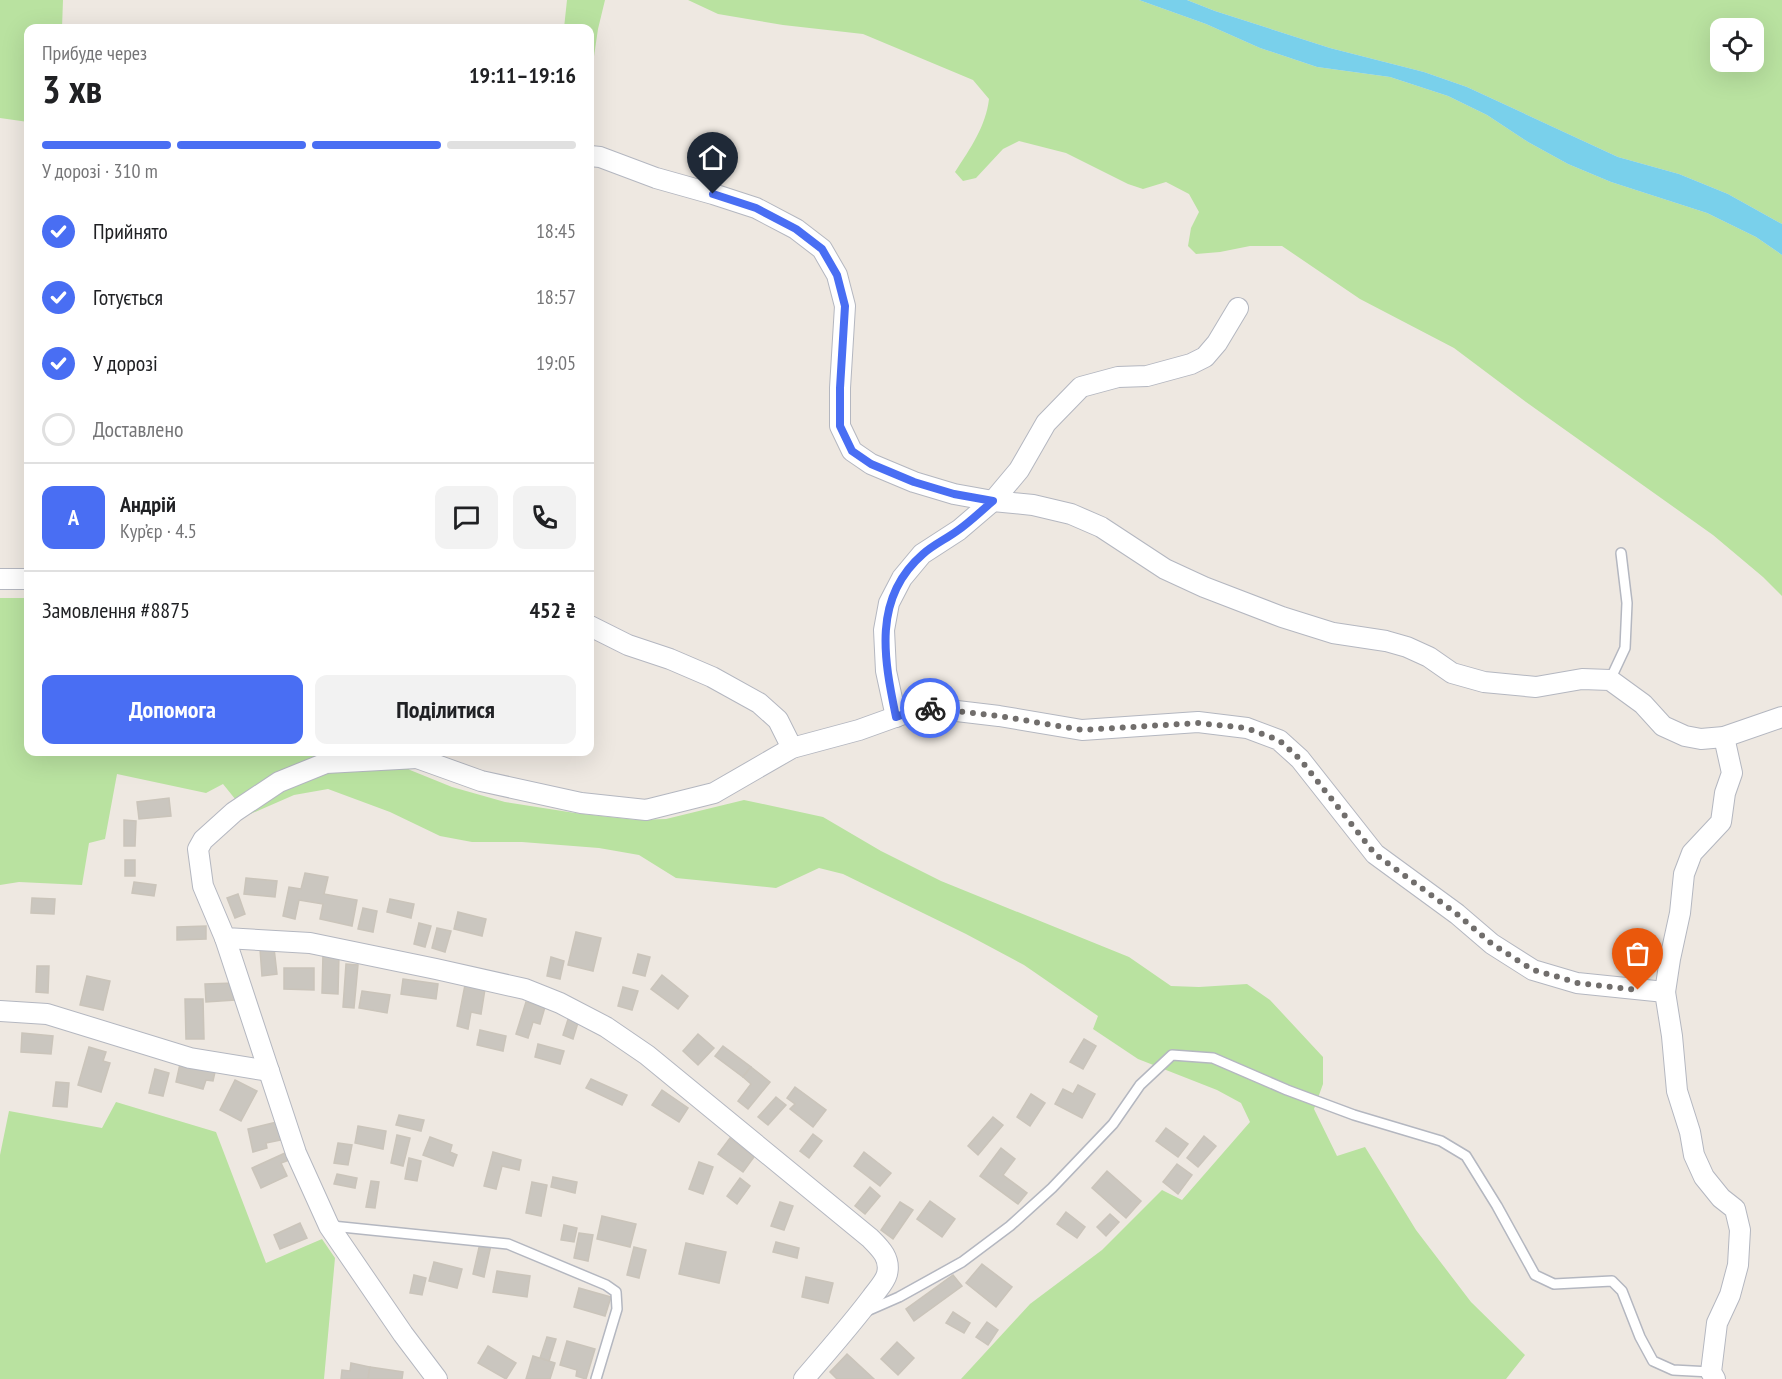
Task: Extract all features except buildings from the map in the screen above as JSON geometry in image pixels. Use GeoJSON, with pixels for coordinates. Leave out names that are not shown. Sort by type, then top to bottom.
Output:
{"type":"FeatureCollection","features":[{"type":"Feature","properties":{"kind":"street"},"geometry":{"type":"LineString","coordinates":[[594,157],[756,208],[796,229],[822,249],[837,275],[845,306],[840,426],[852,451],[871,464],[914,482],[954,494],[1033,505],[1071,514],[1101,527],[1165,569],[1204,587],[1282,617],[1333,633],[1386,641],[1407,647],[1429,657],[1452,673],[1484,682],[1536,687],[1582,679],[1610,680],[1643,704],[1663,726],[1685,736],[1701,739],[1724,737],[1782,717]]}},
{"type":"Feature","properties":{"kind":"street"},"geometry":{"type":"LineString","coordinates":[[896,717],[886,671],[884,630],[889,603],[902,578],[922,554],[959,530],[993,501],[1019,470],[1046,423],[1081,387],[1118,377],[1147,376],[1191,364],[1205,357],[1238,308]]}},
{"type":"Feature","properties":{"kind":"street"},"geometry":{"type":"LineString","coordinates":[[0,579],[24,579]]}},
{"type":"Feature","properties":{"kind":"street"},"geometry":{"type":"LineString","coordinates":[[594,628],[628,645],[670,659],[712,677],[759,703],[778,720],[792,748]]}},
{"type":"Feature","properties":{"kind":"street"},"geometry":{"type":"LineString","coordinates":[[415,756],[492,784],[581,804],[646,810],[714,793],[792,748],[860,730],[923,707],[999,716],[1082,730],[1198,723],[1246,728],[1279,740],[1293,752],[1375,854],[1457,914],[1492,944],[1533,970],[1577,983],[1665,992]]}},
{"type":"Feature","properties":{"kind":"street"},"geometry":{"type":"LineString","coordinates":[[1713,1376],[1718,1323],[1730,1295],[1738,1265],[1740,1230],[1734,1209],[1721,1198],[1704,1177],[1694,1155],[1690,1132],[1677,1091],[1665,992],[1680,913],[1684,874],[1692,852],[1721,822],[1725,793],[1731,773],[1724,737]]}},
{"type":"Feature","properties":{"kind":"street"},"geometry":{"type":"LineString","coordinates":[[401,756],[326,763],[279,782],[234,812],[202,840],[198,849],[203,886],[225,938],[296,1153],[329,1226],[403,1334],[437,1379]]}},
{"type":"Feature","properties":{"kind":"street"},"geometry":{"type":"LineString","coordinates":[[225,938],[310,943],[525,989],[560,1003],[606,1027],[656,1062],[880,1248],[886,1258],[887,1275],[859,1314],[804,1379]]}},
{"type":"Feature","properties":{"kind":"street"},"geometry":{"type":"LineString","coordinates":[[0,1011],[47,1014],[190,1058],[269,1071]]}},
{"type":"Feature","properties":{"kind":"lane"},"geometry":{"type":"LineString","coordinates":[[1610,680],[1625,648],[1627,603],[1621,553]]}},
{"type":"Feature","properties":{"kind":"lane"},"geometry":{"type":"LineString","coordinates":[[859,1314],[900,1297],[962,1262],[1010,1226],[1052,1188],[1113,1124],[1140,1085],[1172,1055],[1214,1058],[1287,1090],[1354,1115],[1441,1142],[1466,1156],[1535,1275],[1554,1284],[1612,1281],[1622,1291],[1640,1337],[1653,1361],[1673,1370],[1713,1376]]}},
{"type":"Feature","properties":{"kind":"lane"},"geometry":{"type":"LineString","coordinates":[[329,1226],[508,1244],[606,1285],[616,1292],[617,1309],[596,1379]]}},
{"type":"Feature","properties":{"kind":"green space"},"geometry":{"type":"Polygon","coordinates":[[[0,0],[63,0],[62,24],[24,24],[24,121],[0,118],[0,0]]]}},
{"type":"Feature","properties":{"kind":"green space"},"geometry":{"type":"Polygon","coordinates":[[[567,0],[605,0],[594,56],[594,24],[564,24],[567,0]]]}},
{"type":"Feature","properties":{"kind":"green space"},"geometry":{"type":"Polygon","coordinates":[[[688,0],[1139,0],[1206,24],[1260,48],[1317,67],[1390,77],[1448,96],[1487,115],[1528,142],[1568,164],[1611,182],[1707,213],[1756,237],[1782,255],[1782,596],[1713,535],[1454,348],[1360,299],[1282,246],[1250,246],[1196,254],[1188,246],[1191,228],[1199,212],[1189,194],[1166,182],[1143,189],[1128,184],[1066,153],[1019,141],[1003,149],[976,178],[963,181],[955,172],[981,128],[989,99],[973,80],[863,34],[783,25],[718,14],[688,0]]]}},
{"type":"Feature","properties":{"kind":"green space"},"geometry":{"type":"Polygon","coordinates":[[[1187,0],[1782,0],[1782,224],[1728,194],[1679,174],[1618,157],[1467,87],[1424,72],[1330,48],[1187,0]]]}},
{"type":"Feature","properties":{"kind":"green space"},"geometry":{"type":"Polygon","coordinates":[[[0,598],[24,598],[24,756],[390,756],[410,770],[452,787],[505,802],[575,813],[637,820],[666,819],[744,800],[823,817],[881,851],[941,881],[1129,957],[1171,986],[1247,984],[1270,1000],[1323,1057],[1323,1084],[1314,1109],[1337,1156],[1365,1147],[1416,1230],[1471,1302],[1525,1355],[1506,1379],[961,1379],[1030,1304],[1102,1250],[1162,1190],[1182,1200],[1250,1122],[1241,1103],[1217,1090],[1138,1059],[1093,1029],[1098,1016],[1024,965],[843,874],[819,868],[776,888],[676,878],[639,855],[599,848],[522,842],[472,842],[440,836],[390,812],[328,789],[294,795],[248,815],[223,784],[206,793],[117,774],[105,839],[89,843],[82,885],[19,882],[0,885],[0,598]]]}},
{"type":"Feature","properties":{"kind":"green space"},"geometry":{"type":"Polygon","coordinates":[[[116,1102],[216,1132],[266,1263],[322,1239],[335,1258],[324,1379],[0,1379],[0,1155],[9,1111],[102,1128],[116,1102]]]}},
{"type":"Feature","properties":{"kind":"water"},"geometry":{"type":"Polygon","coordinates":[[[1139,0],[1187,0],[1330,48],[1424,72],[1467,87],[1618,157],[1679,174],[1728,194],[1782,224],[1782,255],[1756,237],[1707,213],[1611,182],[1568,164],[1528,142],[1487,115],[1448,96],[1390,77],[1317,67],[1260,48],[1206,24],[1139,0]]]}},
{"type":"Feature","properties":{"kind":"way so far"},"geometry":{"type":"LineString","coordinates":[[930,708],[999,716],[1082,730],[1198,723],[1246,728],[1279,740],[1300,759],[1375,854],[1457,914],[1492,944],[1533,970],[1577,983],[1638,990]]}},
{"type":"Feature","properties":{"kind":"route"},"geometry":{"type":"LineString","coordinates":[[713,194],[756,208],[796,229],[822,249],[837,275],[845,306],[840,426],[852,451],[871,464],[914,482],[954,494],[993,501],[959,530],[922,554],[902,578],[889,603],[884,630],[886,671],[896,717],[923,707],[930,708]]}}]}
